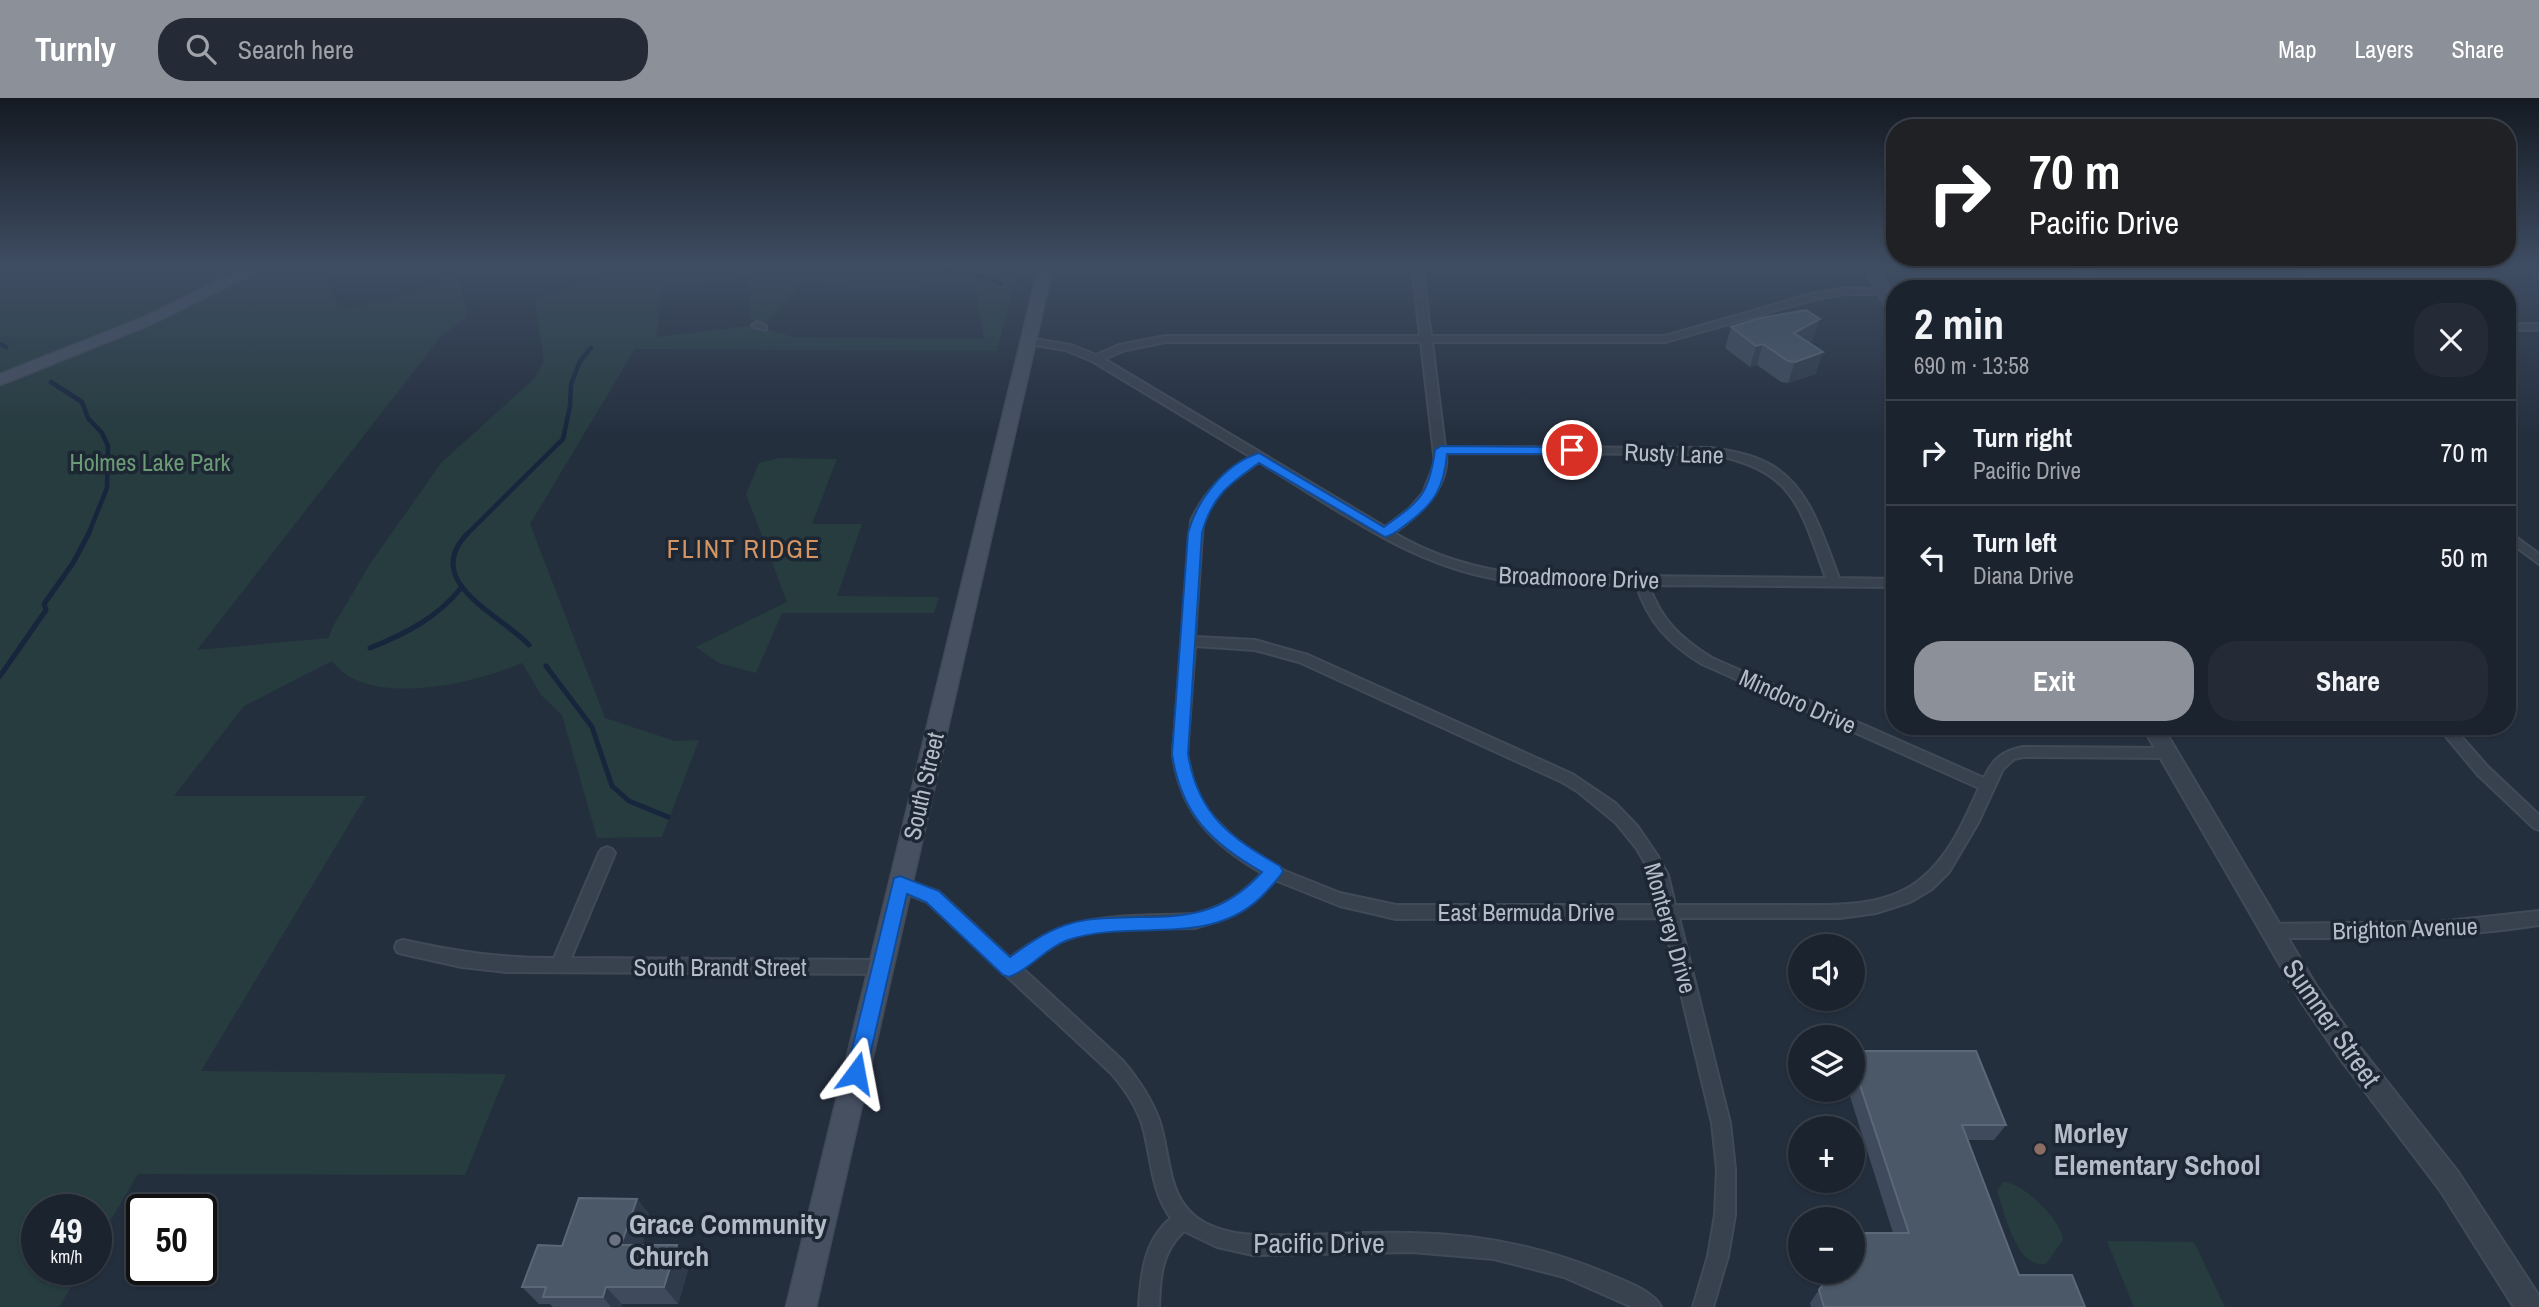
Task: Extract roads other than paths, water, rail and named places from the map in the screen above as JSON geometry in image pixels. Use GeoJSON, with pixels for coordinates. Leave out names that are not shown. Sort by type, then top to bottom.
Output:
{"type":"FeatureCollection","features":[{"type":"Feature","properties":{"kind":"main road"},"geometry":{"type":"LineString","coordinates":[[0,380],[143,322]]}},
{"type":"Feature","properties":{"kind":"main road","name":"South Street"},"geometry":{"type":"LineString","coordinates":[[801,1307],[1032,322]]}},
{"type":"Feature","properties":{"kind":"street"},"geometry":{"type":"LineString","coordinates":[[1385,533],[1417,509],[1438,479],[1441,450],[1425,322]]}},
{"type":"Feature","properties":{"kind":"street"},"geometry":{"type":"LineString","coordinates":[[1096,359],[1123,346],[1167,339],[1665,339],[1723,322]]}},
{"type":"Feature","properties":{"kind":"street"},"geometry":{"type":"LineString","coordinates":[[2516,327],[2539,327]]}},
{"type":"Feature","properties":{"kind":"street","name":"Broadmoore Drive"},"geometry":{"type":"LineString","coordinates":[[1028,341],[1067,347],[1096,359],[1423,555],[1478,572],[1528,579],[1886,583]]}},
{"type":"Feature","properties":{"kind":"street","name":"Rusty Lane"},"geometry":{"type":"LineString","coordinates":[[1441,450],[1711,451],[1744,457],[1769,468],[1794,488],[1834,582]]}},
{"type":"Feature","properties":{"kind":"street","name":"East Bermuda Drive"},"geometry":{"type":"LineString","coordinates":[[1259,457],[1223,482],[1201,510],[1195,533],[1180,754],[1187,788],[1203,816],[1220,835],[1274,871],[1311,891],[1338,901],[1396,912],[1840,911],[1882,906],[1903,899],[1931,882],[1952,860],[2002,760],[2024,752],[2168,753]]}},
{"type":"Feature","properties":{"kind":"street"},"geometry":{"type":"LineString","coordinates":[[2516,541],[2539,560]]}},
{"type":"Feature","properties":{"kind":"street","name":"Mindoro Drive"},"geometry":{"type":"LineString","coordinates":[[1641,581],[1647,604],[1655,617],[1665,630],[1690,651],[1987,786]]}},
{"type":"Feature","properties":{"kind":"street","name":"Monterey Drive"},"geometry":{"type":"LineString","coordinates":[[1187,641],[1255,645],[1303,658],[1567,778],[1592,792],[1633,829],[1660,875],[1721,1123],[1726,1169],[1725,1215],[1718,1255],[1703,1307]]}},
{"type":"Feature","properties":{"kind":"street","name":"Sumner Street"},"geometry":{"type":"LineString","coordinates":[[2157,735],[2271,931],[2350,1053],[2469,1208],[2531,1299]]}},
{"type":"Feature","properties":{"kind":"street"},"geometry":{"type":"LineString","coordinates":[[2452,735],[2483,771],[2539,824]]}},
{"type":"Feature","properties":{"kind":"street"},"geometry":{"type":"LineString","coordinates":[[559,967],[607,853]]}},
{"type":"Feature","properties":{"kind":"street"},"geometry":{"type":"LineString","coordinates":[[1009,969],[1041,944],[1073,931],[1195,921],[1213,917],[1234,908],[1251,896],[1274,871]]}},
{"type":"Feature","properties":{"kind":"street"},"geometry":{"type":"LineString","coordinates":[[900,884],[933,897],[1117,1067],[1133,1086],[1146,1109],[1153,1131],[1162,1183],[1184,1219],[1168,1231],[1155,1252],[1149,1307]]}},
{"type":"Feature","properties":{"kind":"street","name":"Brighton Avenue"},"geometry":{"type":"LineString","coordinates":[[2271,931],[2447,929],[2539,918]]}},
{"type":"Feature","properties":{"kind":"street","name":"South Brandt Street"},"geometry":{"type":"LineString","coordinates":[[403,947],[462,960],[559,967],[881,967]]}},
{"type":"Feature","properties":{"kind":"street","name":"Pacific Drive"},"geometry":{"type":"LineString","coordinates":[[1184,1219],[1205,1232],[1252,1245],[1472,1245],[1525,1255],[1578,1272],[1651,1307]]}},
{"type":"Feature","properties":{"kind":"waterway"},"geometry":{"type":"LineString","coordinates":[[0,344],[6,347]]}},
{"type":"Feature","properties":{"kind":"waterway"},"geometry":{"type":"LineString","coordinates":[[468,533],[563,439],[570,406],[571,384],[580,361],[591,348]]}},
{"type":"Feature","properties":{"kind":"waterway"},"geometry":{"type":"LineString","coordinates":[[51,382],[82,402],[88,418],[102,433],[108,446],[107,488],[88,534]]}},
{"type":"Feature","properties":{"kind":"waterway"},"geometry":{"type":"LineString","coordinates":[[468,533],[455,551],[453,567],[459,582],[485,610],[529,645]]}},
{"type":"Feature","properties":{"kind":"waterway"},"geometry":{"type":"LineString","coordinates":[[0,676],[46,610],[44,604],[73,563],[88,534]]}},
{"type":"Feature","properties":{"kind":"waterway"},"geometry":{"type":"LineString","coordinates":[[370,648],[420,624],[442,608],[461,588]]}},
{"type":"Feature","properties":{"kind":"waterway"},"geometry":{"type":"LineString","coordinates":[[546,666],[592,727],[612,786],[629,801],[668,817]]}},
{"type":"Feature","properties":{"kind":"place","name":"Morley Elementary School"},"geometry":{"type":"Point","coordinates":[2040,1149]}},
{"type":"Feature","properties":{"kind":"place","name":"Grace Community Church"},"geometry":{"type":"Point","coordinates":[615,1240]}},
{"type":"Feature","properties":{"kind":"district","name":"FLINT RIDGE"},"geometry":{"type":"Point","coordinates":[744,548]}},
{"type":"Feature","properties":{"kind":"park label","name":"Holmes Lake Park"},"geometry":{"type":"Point","coordinates":[150,462]}}]}
